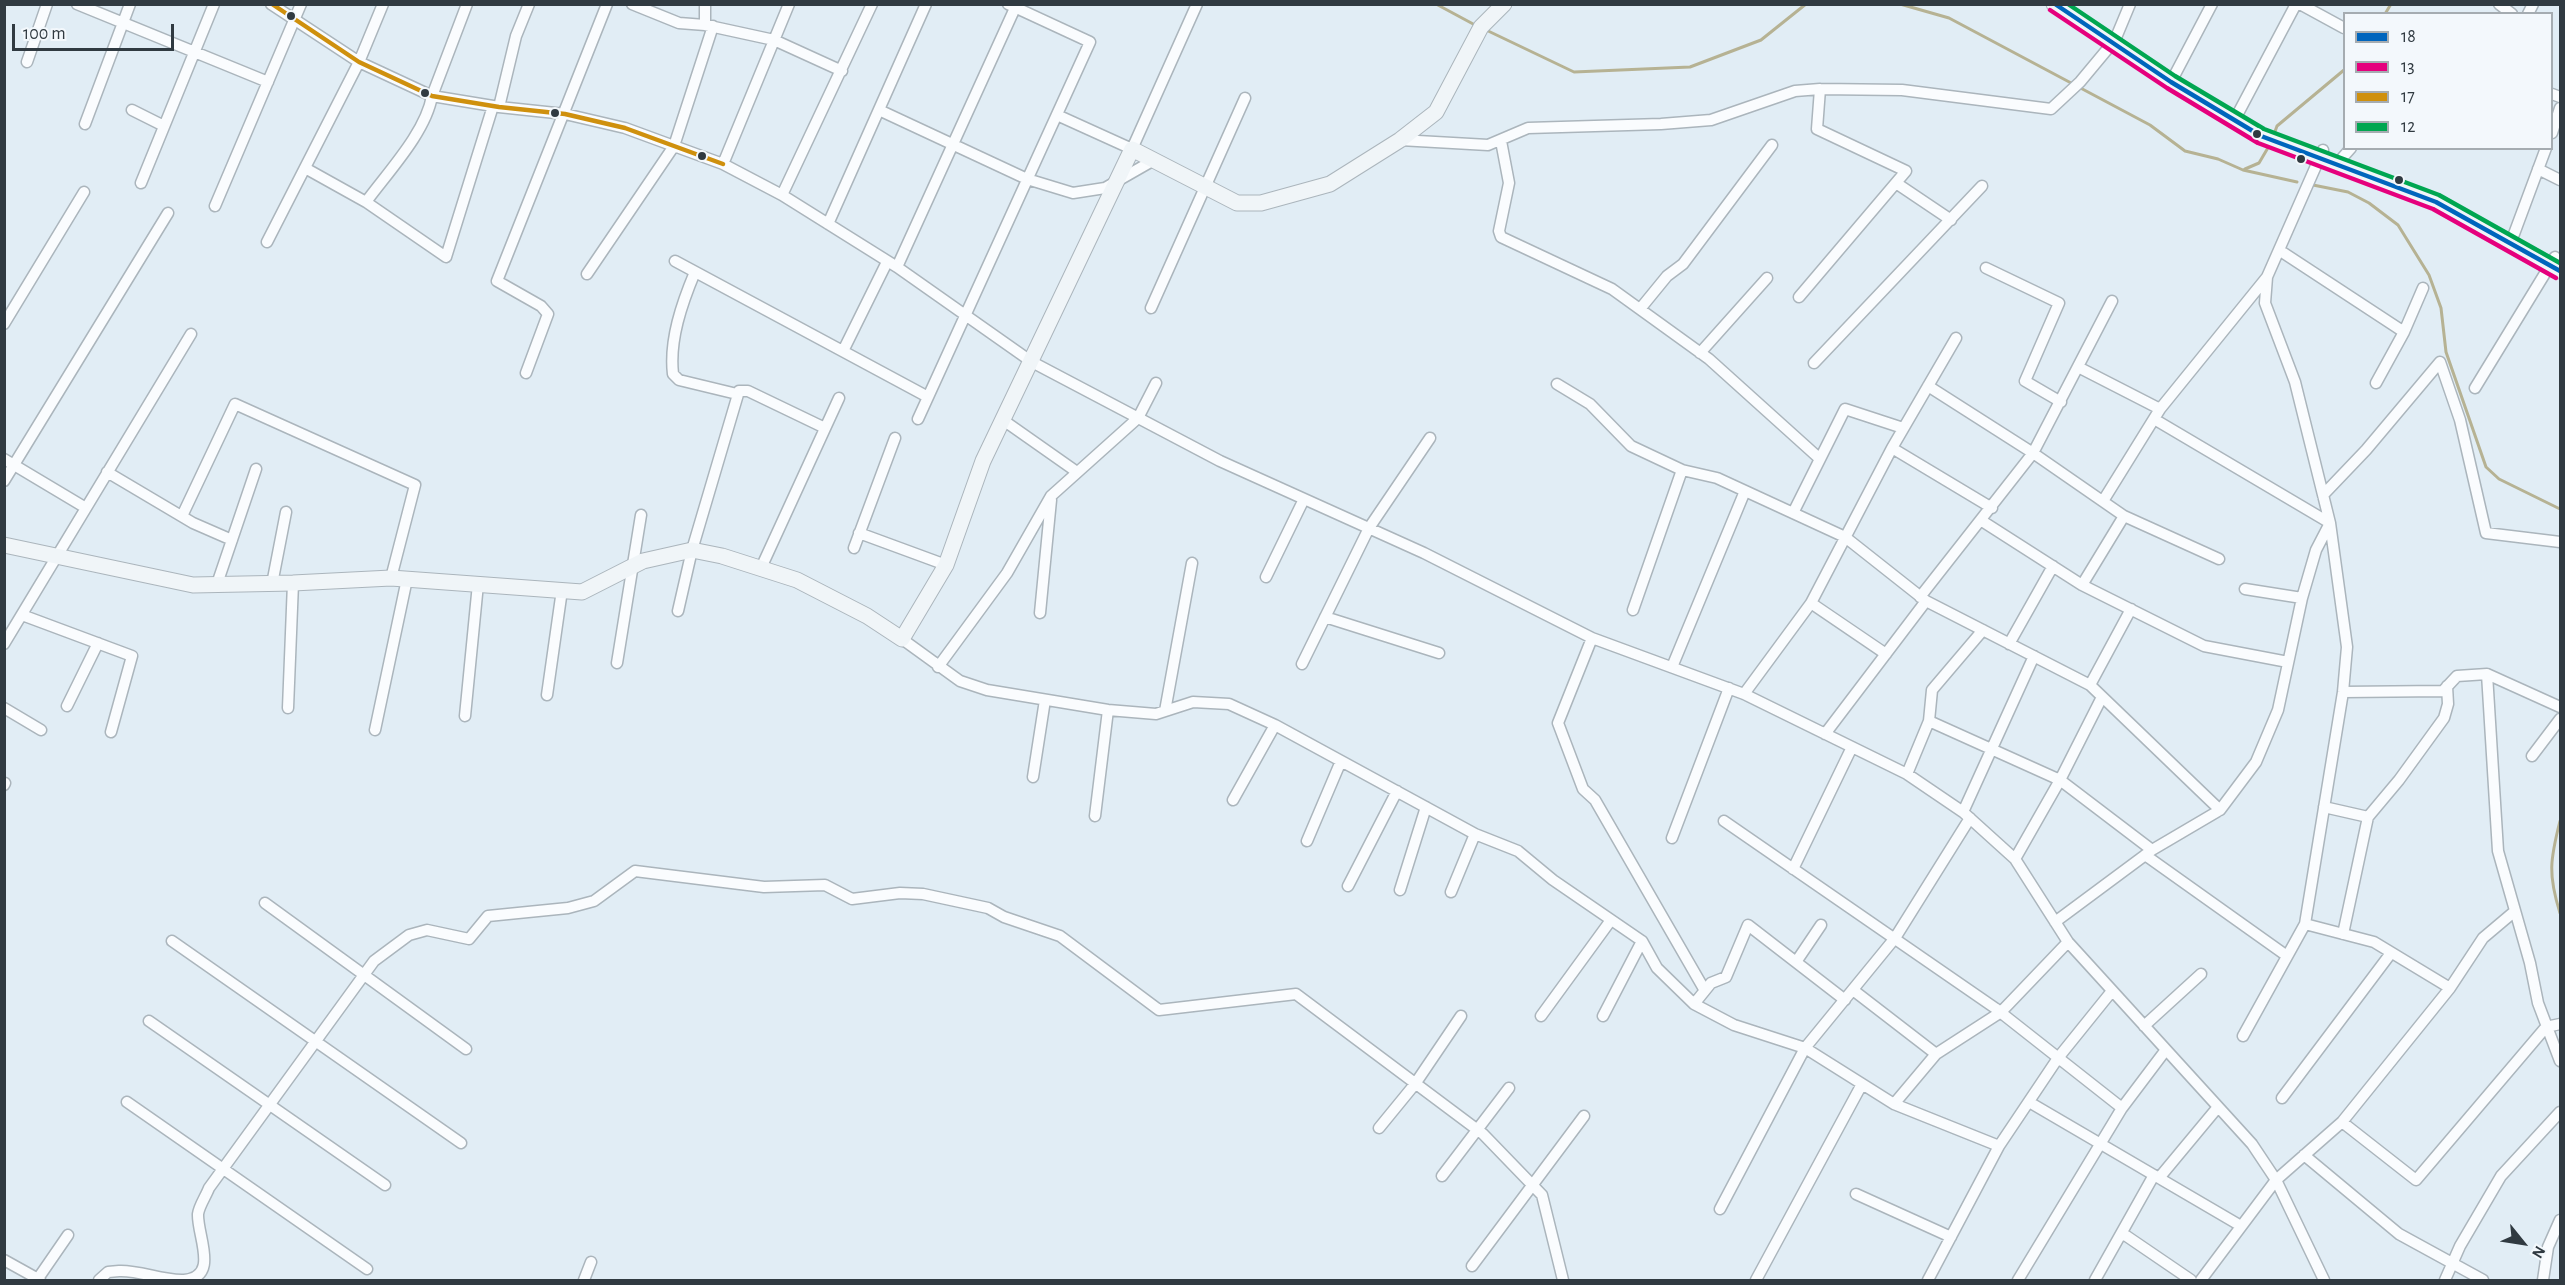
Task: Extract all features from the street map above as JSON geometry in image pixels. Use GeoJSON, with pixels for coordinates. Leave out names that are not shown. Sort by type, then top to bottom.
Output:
{"type":"FeatureCollection","features":[{"type":"Feature","properties":{"kind":"street"},"geometry":{"type":"LineString","coordinates":[[27,62],[47,4]]}},
{"type":"Feature","properties":{"kind":"street"},"geometry":{"type":"LineString","coordinates":[[78,4],[268,82]]}},
{"type":"Feature","properties":{"kind":"street"},"geometry":{"type":"LineString","coordinates":[[85,124],[130,4]]}},
{"type":"Feature","properties":{"kind":"street"},"geometry":{"type":"LineString","coordinates":[[141,183],[214,4]]}},
{"type":"Feature","properties":{"kind":"street"},"geometry":{"type":"LineString","coordinates":[[272,4],[359,62],[432,96],[565,114],[625,128],[723,164],[782,195],[892,264],[1032,362],[1220,461],[1424,553],[1592,638],[1744,694],[1907,774],[1966,815],[2015,859],[2068,942],[2252,1144],[2276,1180],[2324,1281]]}},
{"type":"Feature","properties":{"kind":"street"},"geometry":{"type":"LineString","coordinates":[[215,206],[301,4]]}},
{"type":"Feature","properties":{"kind":"street"},"geometry":{"type":"LineString","coordinates":[[267,242],[359,62],[382,4]]}},
{"type":"Feature","properties":{"kind":"street"},"geometry":{"type":"LineString","coordinates":[[366,201],[402,155],[430,109],[432,96],[467,4]]}},
{"type":"Feature","properties":{"kind":"street"},"geometry":{"type":"LineString","coordinates":[[305,168],[366,201],[446,257],[496,106],[516,36],[529,4]]}},
{"type":"Feature","properties":{"kind":"street"},"geometry":{"type":"LineString","coordinates":[[526,373],[548,314],[542,306],[497,281],[607,4]]}},
{"type":"Feature","properties":{"kind":"street"},"geometry":{"type":"LineString","coordinates":[[632,4],[679,23],[709,26],[774,40],[842,71]]}},
{"type":"Feature","properties":{"kind":"street"},"geometry":{"type":"LineString","coordinates":[[587,274],[674,146],[709,26],[705,4]]}},
{"type":"Feature","properties":{"kind":"street"},"geometry":{"type":"LineString","coordinates":[[723,164],[789,4]]}},
{"type":"Feature","properties":{"kind":"street"},"geometry":{"type":"LineString","coordinates":[[782,195],[872,4]]}},
{"type":"Feature","properties":{"kind":"street"},"geometry":{"type":"LineString","coordinates":[[828,224],[926,4]]}},
{"type":"Feature","properties":{"kind":"street"},"geometry":{"type":"LineString","coordinates":[[902,639],[946,565],[983,461],[1132,149],[1197,4]]}},
{"type":"Feature","properties":{"kind":"street"},"geometry":{"type":"LineString","coordinates":[[1057,115],[1132,149],[1237,203],[1261,202],[1303,193],[1330,184],[1400,140],[1436,112],[1481,27],[1504,4]]}},
{"type":"Feature","properties":{"kind":"street"},"geometry":{"type":"LineString","coordinates":[[2054,4],[2173,80],[2263,133],[2321,154],[2344,157],[2440,193],[2514,234],[2557,263]]}},
{"type":"Feature","properties":{"kind":"street"},"geometry":{"type":"LineString","coordinates":[[2064,4],[2114,42]]}},
{"type":"Feature","properties":{"kind":"street"},"geometry":{"type":"LineString","coordinates":[[1400,140],[1488,145],[1528,128],[1661,124],[1711,120],[1795,91],[1820,89],[1902,90],[2051,109],[2080,82],[2114,42],[2130,4]]}},
{"type":"Feature","properties":{"kind":"street"},"geometry":{"type":"LineString","coordinates":[[2173,80],[2212,4]]}},
{"type":"Feature","properties":{"kind":"street"},"geometry":{"type":"LineString","coordinates":[[2236,118],[2298,4],[2343,27]]}},
{"type":"Feature","properties":{"kind":"street"},"geometry":{"type":"LineString","coordinates":[[843,351],[892,264],[953,144],[1012,6],[1090,42],[918,419]]}},
{"type":"Feature","properties":{"kind":"street"},"geometry":{"type":"LineString","coordinates":[[1799,297],[1906,171],[1817,129],[1820,89]]}},
{"type":"Feature","properties":{"kind":"street"},"geometry":{"type":"LineString","coordinates":[[1150,308],[1245,98]]}},
{"type":"Feature","properties":{"kind":"street"},"geometry":{"type":"LineString","coordinates":[[2553,130],[2560,108]]}},
{"type":"Feature","properties":{"kind":"street"},"geometry":{"type":"LineString","coordinates":[[132,110],[164,126]]}},
{"type":"Feature","properties":{"kind":"street"},"geometry":{"type":"LineString","coordinates":[[879,110],[1027,178],[1073,193],[1090,192],[1115,184],[1154,160]]}},
{"type":"Feature","properties":{"kind":"street"},"geometry":{"type":"LineString","coordinates":[[1501,141],[1509,183],[1499,231],[1501,237],[1604,285],[1640,309],[1700,353],[1820,459]]}},
{"type":"Feature","properties":{"kind":"street"},"geometry":{"type":"LineString","coordinates":[[1640,309],[1667,276],[1683,264],[1772,145]]}},
{"type":"Feature","properties":{"kind":"street"},"geometry":{"type":"LineString","coordinates":[[2514,234],[2545,150]]}},
{"type":"Feature","properties":{"kind":"street"},"geometry":{"type":"LineString","coordinates":[[2103,501],[2160,409],[2267,277],[2321,154]]}},
{"type":"Feature","properties":{"kind":"street"},"geometry":{"type":"LineString","coordinates":[[2344,157],[2557,263]]}},
{"type":"Feature","properties":{"kind":"street"},"geometry":{"type":"LineString","coordinates":[[2538,169],[2560,180]]}},
{"type":"Feature","properties":{"kind":"street"},"geometry":{"type":"LineString","coordinates":[[1896,183],[1950,220]]}},
{"type":"Feature","properties":{"kind":"street"},"geometry":{"type":"LineString","coordinates":[[1814,363],[1982,186]]}},
{"type":"Feature","properties":{"kind":"street"},"geometry":{"type":"LineString","coordinates":[[4,324],[84,192]]}},
{"type":"Feature","properties":{"kind":"street"},"geometry":{"type":"LineString","coordinates":[[4,481],[9,462],[168,213]]}},
{"type":"Feature","properties":{"kind":"street"},"geometry":{"type":"LineString","coordinates":[[2279,250],[2404,333]]}},
{"type":"Feature","properties":{"kind":"street"},"geometry":{"type":"LineString","coordinates":[[675,261],[928,397]]}},
{"type":"Feature","properties":{"kind":"street"},"geometry":{"type":"LineString","coordinates":[[2475,388],[2557,263]]}},
{"type":"Feature","properties":{"kind":"street"},"geometry":{"type":"LineString","coordinates":[[1986,268],[2059,303],[2025,381],[2061,402]]}},
{"type":"Feature","properties":{"kind":"street"},"geometry":{"type":"LineString","coordinates":[[696,272],[684,299],[676,327],[673,374],[680,380],[737,394]]}},
{"type":"Feature","properties":{"kind":"street"},"geometry":{"type":"LineString","coordinates":[[2243,1036],[2305,924],[2343,692],[2347,647],[2330,523],[2295,382],[2265,303],[2267,277]]}},
{"type":"Feature","properties":{"kind":"street"},"geometry":{"type":"LineString","coordinates":[[1700,353],[1767,278]]}},
{"type":"Feature","properties":{"kind":"street"},"geometry":{"type":"LineString","coordinates":[[2376,383],[2404,333],[2423,288]]}},
{"type":"Feature","properties":{"kind":"street"},"geometry":{"type":"LineString","coordinates":[[1825,734],[2033,453],[2112,301]]}},
{"type":"Feature","properties":{"kind":"street"},"geometry":{"type":"LineString","coordinates":[[4,644],[191,334]]}},
{"type":"Feature","properties":{"kind":"street"},"geometry":{"type":"LineString","coordinates":[[1744,694],[1811,603],[1892,448],[1956,338]]}},
{"type":"Feature","properties":{"kind":"street"},"geometry":{"type":"LineString","coordinates":[[2323,495],[2366,450],[2440,362],[2460,420],[2486,533],[2560,542]]}},
{"type":"Feature","properties":{"kind":"street"},"geometry":{"type":"LineString","coordinates":[[2079,368],[2160,409]]}},
{"type":"Feature","properties":{"kind":"street"},"geometry":{"type":"LineString","coordinates":[[938,667],[1007,573],[1051,496],[1138,418],[1156,382]]}},
{"type":"Feature","properties":{"kind":"street"},"geometry":{"type":"LineString","coordinates":[[1557,384],[1590,404],[1631,446],[1682,470],[1717,478],[1845,537],[1923,599],[2090,685],[2220,810]]}},
{"type":"Feature","properties":{"kind":"street"},"geometry":{"type":"LineString","coordinates":[[1928,386],[2033,453],[2124,516],[2219,560]]}},
{"type":"Feature","properties":{"kind":"street"},"geometry":{"type":"LineString","coordinates":[[678,611],[692,550],[737,394],[743,390],[825,428]]}},
{"type":"Feature","properties":{"kind":"street"},"geometry":{"type":"LineString","coordinates":[[760,568],[839,398]]}},
{"type":"Feature","properties":{"kind":"street"},"geometry":{"type":"LineString","coordinates":[[182,516],[235,404],[415,485],[391,578]]}},
{"type":"Feature","properties":{"kind":"street"},"geometry":{"type":"LineString","coordinates":[[1793,513],[1845,409],[1903,428]]}},
{"type":"Feature","properties":{"kind":"street"},"geometry":{"type":"LineString","coordinates":[[2154,419],[2330,523]]}},
{"type":"Feature","properties":{"kind":"street"},"geometry":{"type":"LineString","coordinates":[[1003,420],[1077,472]]}},
{"type":"Feature","properties":{"kind":"street"},"geometry":{"type":"LineString","coordinates":[[854,548],[896,438]]}},
{"type":"Feature","properties":{"kind":"street"},"geometry":{"type":"LineString","coordinates":[[1302,664],[1369,528],[1430,438]]}},
{"type":"Feature","properties":{"kind":"street"},"geometry":{"type":"LineString","coordinates":[[1892,448],[1992,508]]}},
{"type":"Feature","properties":{"kind":"street"},"geometry":{"type":"LineString","coordinates":[[9,462],[86,508]]}},
{"type":"Feature","properties":{"kind":"street"},"geometry":{"type":"LineString","coordinates":[[217,584],[256,469]]}},
{"type":"Feature","properties":{"kind":"street"},"geometry":{"type":"LineString","coordinates":[[1633,610],[1682,470]]}},
{"type":"Feature","properties":{"kind":"street"},"geometry":{"type":"LineString","coordinates":[[107,472],[182,516],[232,540]]}},
{"type":"Feature","properties":{"kind":"street"},"geometry":{"type":"LineString","coordinates":[[1672,667],[1745,491]]}},
{"type":"Feature","properties":{"kind":"street"},"geometry":{"type":"LineString","coordinates":[[1040,613],[1051,496]]}},
{"type":"Feature","properties":{"kind":"street"},"geometry":{"type":"LineString","coordinates":[[1266,577],[1304,499]]}},
{"type":"Feature","properties":{"kind":"street"},"geometry":{"type":"LineString","coordinates":[[272,584],[286,512]]}},
{"type":"Feature","properties":{"kind":"street"},"geometry":{"type":"LineString","coordinates":[[617,663],[641,515]]}},
{"type":"Feature","properties":{"kind":"street"},"geometry":{"type":"LineString","coordinates":[[2082,585],[2124,516]]}},
{"type":"Feature","properties":{"kind":"street"},"geometry":{"type":"LineString","coordinates":[[1982,521],[2082,585],[2204,646],[2288,662]]}},
{"type":"Feature","properties":{"kind":"street"},"geometry":{"type":"LineString","coordinates":[[2055,922],[2148,853],[2220,810],[2256,762],[2278,710],[2302,598],[2316,550],[2330,523]]}},
{"type":"Feature","properties":{"kind":"street"},"geometry":{"type":"LineString","coordinates":[[859,533],[946,565]]}},
{"type":"Feature","properties":{"kind":"street"},"geometry":{"type":"LineString","coordinates":[[4,545],[193,585],[391,578],[582,592],[643,561],[692,550],[722,556],[796,580],[867,616],[960,681],[987,690],[1108,710],[1156,714],[1193,702],[1229,704],[1275,725],[1475,834],[1518,851],[1553,880],[1642,941],[1658,968],[1694,1004],[1734,1025],[1805,1048],[1894,1104],[1999,1146]]}},
{"type":"Feature","properties":{"kind":"street"},"geometry":{"type":"LineString","coordinates":[[1165,711],[1192,563]]}},
{"type":"Feature","properties":{"kind":"street"},"geometry":{"type":"LineString","coordinates":[[2009,644],[2053,566]]}},
{"type":"Feature","properties":{"kind":"street"},"geometry":{"type":"LineString","coordinates":[[375,730],[407,579]]}},
{"type":"Feature","properties":{"kind":"street"},"geometry":{"type":"LineString","coordinates":[[288,708],[294,583]]}},
{"type":"Feature","properties":{"kind":"street"},"geometry":{"type":"LineString","coordinates":[[465,716],[478,584]]}},
{"type":"Feature","properties":{"kind":"street"},"geometry":{"type":"LineString","coordinates":[[2245,589],[2302,598]]}},
{"type":"Feature","properties":{"kind":"street"},"geometry":{"type":"LineString","coordinates":[[547,695],[562,590]]}},
{"type":"Feature","properties":{"kind":"street"},"geometry":{"type":"LineString","coordinates":[[1811,603],[1886,654]]}},
{"type":"Feature","properties":{"kind":"street"},"geometry":{"type":"LineString","coordinates":[[2090,685],[2131,609]]}},
{"type":"Feature","properties":{"kind":"street"},"geometry":{"type":"LineString","coordinates":[[22,615],[132,656],[111,732]]}},
{"type":"Feature","properties":{"kind":"street"},"geometry":{"type":"LineString","coordinates":[[1325,617],[1439,653]]}},
{"type":"Feature","properties":{"kind":"street"},"geometry":{"type":"LineString","coordinates":[[1907,774],[1929,721],[1932,690],[1983,630]]}},
{"type":"Feature","properties":{"kind":"street"},"geometry":{"type":"LineString","coordinates":[[1592,638],[1558,723],[1583,789],[1595,800],[1704,989]]}},
{"type":"Feature","properties":{"kind":"street"},"geometry":{"type":"LineString","coordinates":[[67,706],[98,644]]}},
{"type":"Feature","properties":{"kind":"street"},"geometry":{"type":"LineString","coordinates":[[1720,1209],[1805,1048],[1894,938],[1966,815],[1991,749],[2034,656]]}},
{"type":"Feature","properties":{"kind":"street"},"geometry":{"type":"LineString","coordinates":[[2343,692],[2443,691],[2457,676],[2487,674],[2560,706]]}},
{"type":"Feature","properties":{"kind":"street"},"geometry":{"type":"LineString","coordinates":[[2487,674],[2498,851],[2546,1027],[2560,1061]]}},
{"type":"Feature","properties":{"kind":"street"},"geometry":{"type":"LineString","coordinates":[[2343,934],[2368,818],[2444,718],[2448,704],[2447,686]]}},
{"type":"Feature","properties":{"kind":"street"},"geometry":{"type":"LineString","coordinates":[[1672,838],[1729,688]]}},
{"type":"Feature","properties":{"kind":"street"},"geometry":{"type":"LineString","coordinates":[[2015,859],[2060,780],[2102,697]]}},
{"type":"Feature","properties":{"kind":"street"},"geometry":{"type":"LineString","coordinates":[[1033,777],[1045,700]]}},
{"type":"Feature","properties":{"kind":"street"},"geometry":{"type":"LineString","coordinates":[[4,708],[41,730]]}},
{"type":"Feature","properties":{"kind":"street"},"geometry":{"type":"LineString","coordinates":[[1095,816],[1108,710]]}},
{"type":"Feature","properties":{"kind":"street"},"geometry":{"type":"LineString","coordinates":[[2532,756],[2560,719]]}},
{"type":"Feature","properties":{"kind":"street"},"geometry":{"type":"LineString","coordinates":[[1929,721],[2060,780],[2148,853],[2287,956]]}},
{"type":"Feature","properties":{"kind":"street"},"geometry":{"type":"LineString","coordinates":[[1233,800],[1275,725]]}},
{"type":"Feature","properties":{"kind":"street"},"geometry":{"type":"LineString","coordinates":[[1793,869],[1852,747]]}},
{"type":"Feature","properties":{"kind":"street"},"geometry":{"type":"LineString","coordinates":[[1307,841],[1341,762]]}},
{"type":"Feature","properties":{"kind":"street"},"geometry":{"type":"LineString","coordinates":[[1348,886],[1397,791]]}},
{"type":"Feature","properties":{"kind":"street"},"geometry":{"type":"LineString","coordinates":[[1400,891],[1426,807]]}},
{"type":"Feature","properties":{"kind":"street"},"geometry":{"type":"LineString","coordinates":[[2324,807],[2368,818]]}},
{"type":"Feature","properties":{"kind":"street"},"geometry":{"type":"LineString","coordinates":[[1724,821],[2001,1012],[2122,1108]]}},
{"type":"Feature","properties":{"kind":"street"},"geometry":{"type":"LineString","coordinates":[[1451,892],[1475,834]]}},
{"type":"Feature","properties":{"kind":"street"},"geometry":{"type":"LineString","coordinates":[[99,1281],[108,1272],[119,1271],[182,1280],[196,1277],[203,1271],[206,1263],[198,1212],[210,1188],[374,961],[409,935],[427,930],[469,939],[488,916],[568,908],[594,901],[635,871],[764,887],[825,885],[852,899],[900,892],[923,894],[988,908],[1005,917],[1060,936],[1159,1010],[1296,994],[1477,1130],[1542,1195],[1563,1281]]}},
{"type":"Feature","properties":{"kind":"street"},"geometry":{"type":"LineString","coordinates":[[265,903],[466,1049]]}},
{"type":"Feature","properties":{"kind":"street"},"geometry":{"type":"LineString","coordinates":[[2205,1279],[2276,1180],[2342,1122],[2450,988],[2483,938],[2515,911]]}},
{"type":"Feature","properties":{"kind":"street"},"geometry":{"type":"LineString","coordinates":[[1541,1016],[1611,920]]}},
{"type":"Feature","properties":{"kind":"street"},"geometry":{"type":"LineString","coordinates":[[1796,962],[1821,924]]}},
{"type":"Feature","properties":{"kind":"street"},"geometry":{"type":"LineString","coordinates":[[2305,924],[2374,942],[2450,988]]}},
{"type":"Feature","properties":{"kind":"street"},"geometry":{"type":"LineString","coordinates":[[1694,1004],[1711,983],[1726,977],[1748,925],[1845,1000]]}},
{"type":"Feature","properties":{"kind":"street"},"geometry":{"type":"LineString","coordinates":[[172,941],[461,1143]]}},
{"type":"Feature","properties":{"kind":"street"},"geometry":{"type":"LineString","coordinates":[[1604,1016],[1642,941]]}},
{"type":"Feature","properties":{"kind":"street"},"geometry":{"type":"LineString","coordinates":[[1894,1104],[1936,1054],[2001,1012],[2068,942]]}},
{"type":"Feature","properties":{"kind":"street"},"geometry":{"type":"LineString","coordinates":[[2282,1098],[2391,953]]}},
{"type":"Feature","properties":{"kind":"street"},"geometry":{"type":"LineString","coordinates":[[2144,1026],[2201,974]]}},
{"type":"Feature","properties":{"kind":"street"},"geometry":{"type":"LineString","coordinates":[[1853,990],[1936,1054]]}},
{"type":"Feature","properties":{"kind":"street"},"geometry":{"type":"LineString","coordinates":[[1928,1281],[1999,1146],[2058,1058],[2112,991]]}},
{"type":"Feature","properties":{"kind":"street"},"geometry":{"type":"LineString","coordinates":[[1379,1128],[1415,1084],[1461,1016]]}},
{"type":"Feature","properties":{"kind":"street"},"geometry":{"type":"LineString","coordinates":[[149,1021],[385,1185]]}},
{"type":"Feature","properties":{"kind":"street"},"geometry":{"type":"LineString","coordinates":[[2342,1122],[2416,1180],[2546,1027],[2560,1024]]}},
{"type":"Feature","properties":{"kind":"street"},"geometry":{"type":"LineString","coordinates":[[2018,1281],[2122,1108],[2165,1051]]}},
{"type":"Feature","properties":{"kind":"street"},"geometry":{"type":"LineString","coordinates":[[1756,1281],[1862,1084]]}},
{"type":"Feature","properties":{"kind":"street"},"geometry":{"type":"LineString","coordinates":[[1442,1176],[1509,1088]]}},
{"type":"Feature","properties":{"kind":"street"},"geometry":{"type":"LineString","coordinates":[[127,1102],[367,1269]]}},
{"type":"Feature","properties":{"kind":"street"},"geometry":{"type":"LineString","coordinates":[[2029,1102],[2241,1226]]}},
{"type":"Feature","properties":{"kind":"street"},"geometry":{"type":"LineString","coordinates":[[2096,1281],[2157,1176],[2218,1107]]}},
{"type":"Feature","properties":{"kind":"street"},"geometry":{"type":"LineString","coordinates":[[2445,1281],[2460,1246],[2501,1176],[2560,1115]]}},
{"type":"Feature","properties":{"kind":"street"},"geometry":{"type":"LineString","coordinates":[[1472,1266],[1584,1116]]}},
{"type":"Feature","properties":{"kind":"street"},"geometry":{"type":"LineString","coordinates":[[2304,1155],[2399,1234],[2483,1281]]}},
{"type":"Feature","properties":{"kind":"street"},"geometry":{"type":"LineString","coordinates":[[1856,1194],[1951,1237]]}},
{"type":"Feature","properties":{"kind":"street"},"geometry":{"type":"LineString","coordinates":[[2543,1281],[2548,1247],[2560,1220]]}},
{"type":"Feature","properties":{"kind":"street"},"geometry":{"type":"LineString","coordinates":[[2122,1233],[2191,1281]]}},
{"type":"Feature","properties":{"kind":"street"},"geometry":{"type":"LineString","coordinates":[[4,1260],[38,1280],[68,1235]]}},
{"type":"Feature","properties":{"kind":"street"},"geometry":{"type":"LineString","coordinates":[[584,1281],[591,1262]]}},
{"type":"Feature","properties":{"kind":"waterway"},"geometry":{"type":"LineString","coordinates":[[1436,4],[1475,25]]}},
{"type":"Feature","properties":{"kind":"waterway"},"geometry":{"type":"LineString","coordinates":[[1484,29],[1574,72],[1690,67],[1761,40],[1806,4]]}},
{"type":"Feature","properties":{"kind":"waterway"},"geometry":{"type":"LineString","coordinates":[[1900,4],[1949,18],[2150,125],[2185,151],[2218,159],[2243,170],[2297,182]]}},
{"type":"Feature","properties":{"kind":"waterway"},"geometry":{"type":"LineString","coordinates":[[2386,12],[2391,4]]}},
{"type":"Feature","properties":{"kind":"waterway"},"geometry":{"type":"LineString","coordinates":[[2273,137],[2277,126],[2343,71]]}},
{"type":"Feature","properties":{"kind":"waterway"},"geometry":{"type":"LineString","coordinates":[[2245,169],[2259,163],[2269,146]]}},
{"type":"Feature","properties":{"kind":"waterway"},"geometry":{"type":"LineString","coordinates":[[2313,185],[2348,192],[2369,203],[2398,225],[2429,275],[2441,308],[2446,352],[2486,467],[2499,479],[2560,509]]}},
{"type":"Feature","properties":{"kind":"waterway"},"geometry":{"type":"LineString","coordinates":[[2560,821],[2552,867],[2560,913]]}},
{"type":"Feature","properties":{"kind":"transit line","name":"17"},"geometry":{"type":"LineString","coordinates":[[272,4],[359,62],[432,96],[499,107],[565,114],[625,128],[723,164]]}},
{"type":"Feature","properties":{"kind":"transit line","name":"18"},"geometry":{"type":"LineString","coordinates":[[2055,4],[2171,82],[2261,136],[2436,202],[2560,271]]}},
{"type":"Feature","properties":{"kind":"transit line","name":"12"},"geometry":{"type":"LineString","coordinates":[[2068,4],[2175,76],[2264,129],[2439,195],[2560,263]]}},
{"type":"Feature","properties":{"kind":"transit line","name":"13"},"geometry":{"type":"LineString","coordinates":[[2050,10],[2167,88],[2258,143],[2433,209],[2556,278]]}}]}
